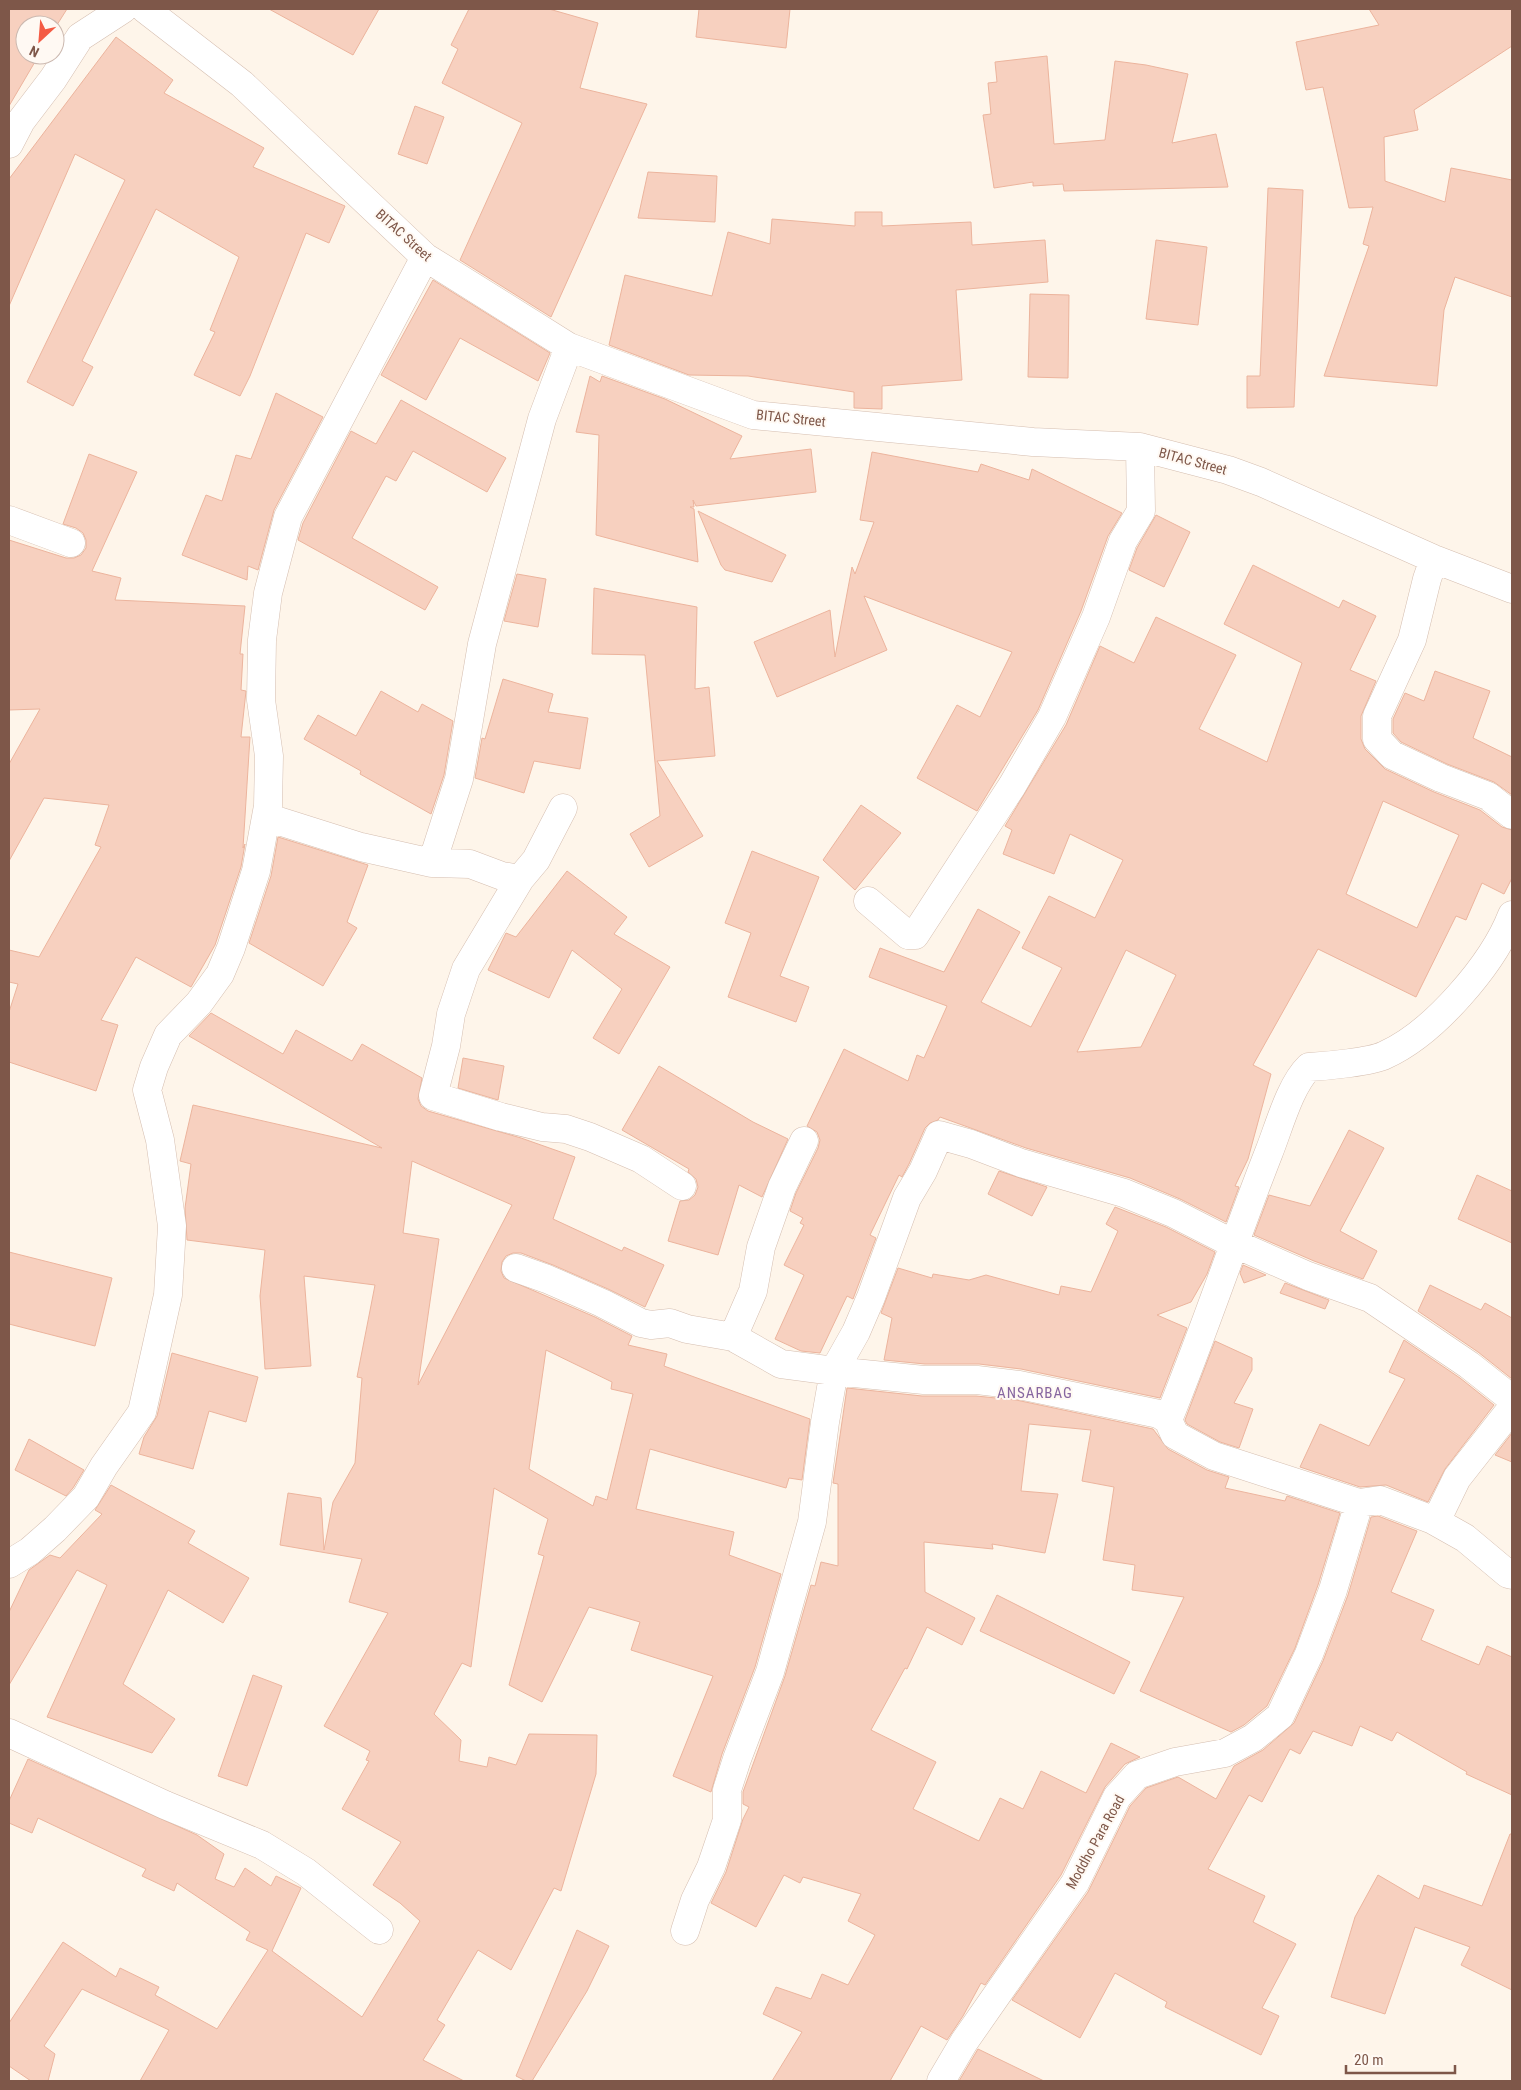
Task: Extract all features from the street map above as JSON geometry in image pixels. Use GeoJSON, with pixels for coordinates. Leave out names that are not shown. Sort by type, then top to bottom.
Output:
{"type":"FeatureCollection","features":[{"type":"Feature","properties":{"kind":"street"},"geometry":{"type":"LineString","coordinates":[[9,144],[20,121],[53,79],[80,37],[123,9]]}},
{"type":"Feature","properties":{"kind":"street","name":"BITAC Street"},"geometry":{"type":"LineString","coordinates":[[145,9],[242,84],[425,257],[569,347],[753,415],[1034,442],[1140,447],[1228,470],[1261,482],[1434,559],[1512,589]]}},
{"type":"Feature","properties":{"kind":"street"},"geometry":{"type":"LineString","coordinates":[[9,1564],[30,1551],[55,1529],[86,1497],[104,1466],[142,1412],[168,1295],[172,1226],[160,1140],[147,1090],[154,1067],[168,1035],[200,1003],[220,974],[231,948],[256,871],[268,806],[269,756],[261,700],[262,640],[268,593],[288,517],[425,257]]}},
{"type":"Feature","properties":{"kind":"street"},"geometry":{"type":"LineString","coordinates":[[432,862],[459,779],[482,644],[542,418],[569,347]]}},
{"type":"Feature","properties":{"kind":"street"},"geometry":{"type":"LineString","coordinates":[[868,902],[908,935],[915,935],[1012,786],[1052,717],[1096,617],[1124,541],[1141,511],[1140,447]]}},
{"type":"Feature","properties":{"kind":"street"},"geometry":{"type":"LineString","coordinates":[[9,520],[72,543]]}},
{"type":"Feature","properties":{"kind":"street"},"geometry":{"type":"LineString","coordinates":[[1434,559],[1427,578],[1412,640],[1377,716],[1377,739],[1392,754],[1440,778],[1488,796],[1512,816]]}},
{"type":"Feature","properties":{"kind":"street"},"geometry":{"type":"LineString","coordinates":[[563,808],[536,860],[520,879],[503,911],[466,969],[451,1014],[446,1046],[433,1096],[501,1117],[542,1127],[566,1129],[590,1137],[641,1159],[682,1186]]}},
{"type":"Feature","properties":{"kind":"street"},"geometry":{"type":"LineString","coordinates":[[266,817],[361,847],[432,862],[470,864],[502,876],[520,879]]}},
{"type":"Feature","properties":{"kind":"street"},"geometry":{"type":"LineString","coordinates":[[1168,1420],[1284,1112],[1302,1074],[1309,1067],[1384,1056],[1424,1032],[1467,986],[1505,935],[1512,915]]}},
{"type":"Feature","properties":{"kind":"street"},"geometry":{"type":"LineString","coordinates":[[685,1931],[695,1900],[711,1867],[727,1820],[727,1790],[770,1672],[809,1532],[834,1371],[864,1315],[908,1198],[939,1135],[971,1144],[1021,1163],[1124,1193],[1173,1213],[1308,1276],[1370,1298],[1469,1365],[1512,1399]]}},
{"type":"Feature","properties":{"kind":"street"},"geometry":{"type":"LineString","coordinates":[[733,1337],[753,1291],[761,1247],[782,1187],[804,1141]]}},
{"type":"Feature","properties":{"kind":"street"},"geometry":{"type":"LineString","coordinates":[[516,1268],[548,1279],[641,1323],[651,1325],[670,1323],[688,1329],[733,1337],[781,1364],[924,1380],[977,1380],[1019,1385],[1159,1414],[1168,1420],[1175,1435],[1214,1456],[1359,1503],[1380,1500],[1433,1520],[1465,1538],[1508,1574],[1512,1575]]}},
{"type":"Feature","properties":{"kind":"street"},"geometry":{"type":"LineString","coordinates":[[1433,1520],[1441,1510],[1457,1478],[1512,1408]]}},
{"type":"Feature","properties":{"kind":"street","name":"Moddho Para Road"},"geometry":{"type":"LineString","coordinates":[[941,2081],[964,2042],[1075,1883],[1117,1797],[1137,1774],[1175,1762],[1225,1752],[1253,1738],[1280,1716],[1309,1654],[1332,1590],[1359,1503]]}},
{"type":"Feature","properties":{"kind":"street"},"geometry":{"type":"LineString","coordinates":[[9,1733],[165,1805],[262,1845],[306,1872],[379,1930]]}},
{"type":"Feature","properties":{"kind":"building"},"geometry":{"type":"Polygon","coordinates":[[[9,9],[67,9],[63,15],[15,15],[15,65],[33,65],[9,106],[9,9]]]}},
{"type":"Feature","properties":{"kind":"building"},"geometry":{"type":"Polygon","coordinates":[[[269,9],[379,9],[353,55],[269,9]]]}},
{"type":"Feature","properties":{"kind":"building"},"geometry":{"type":"Polygon","coordinates":[[[469,9],[549,9],[598,23],[580,88],[647,104],[551,317],[460,260],[522,123],[442,83],[458,49],[451,45],[469,9]]]}},
{"type":"Feature","properties":{"kind":"building"},"geometry":{"type":"Polygon","coordinates":[[[699,9],[790,9],[786,48],[696,37],[699,9]]]}},
{"type":"Feature","properties":{"kind":"building"},"geometry":{"type":"Polygon","coordinates":[[[1369,9],[1512,9],[1512,46],[1414,110],[1418,130],[1384,137],[1385,181],[1445,202],[1451,168],[1512,180],[1512,297],[1455,277],[1444,310],[1437,386],[1324,376],[1369,246],[1363,244],[1373,207],[1349,208],[1323,87],[1306,90],[1296,42],[1379,25],[1369,9]]]}},
{"type":"Feature","properties":{"kind":"building"},"geometry":{"type":"Polygon","coordinates":[[[116,37],[173,80],[164,93],[264,148],[253,167],[345,206],[329,243],[306,233],[250,376],[240,396],[194,375],[215,332],[210,330],[239,257],[156,209],[82,361],[93,367],[73,406],[27,382],[125,180],[75,154],[9,306],[9,179],[116,37]]]}},
{"type":"Feature","properties":{"kind":"building"},"geometry":{"type":"Polygon","coordinates":[[[1047,56],[1054,144],[1105,140],[1115,61],[1188,74],[1172,143],[1216,134],[1228,187],[1064,191],[1063,184],[1033,186],[1033,182],[994,188],[983,115],[991,114],[988,83],[997,82],[995,62],[1047,56]]]}},
{"type":"Feature","properties":{"kind":"building"},"geometry":{"type":"Polygon","coordinates":[[[415,106],[444,117],[427,164],[398,154],[415,106]]]}},
{"type":"Feature","properties":{"kind":"building"},"geometry":{"type":"Polygon","coordinates":[[[648,172],[717,176],[715,222],[638,218],[648,172]]]}},
{"type":"Feature","properties":{"kind":"building"},"geometry":{"type":"Polygon","coordinates":[[[1268,188],[1303,190],[1294,407],[1247,408],[1247,376],[1260,376],[1268,188]]]}},
{"type":"Feature","properties":{"kind":"building"},"geometry":{"type":"Polygon","coordinates":[[[855,212],[882,212],[882,226],[971,222],[972,245],[1045,240],[1048,282],[956,290],[962,380],[882,386],[882,409],[854,408],[854,392],[748,376],[689,375],[609,345],[625,275],[712,296],[728,232],[770,244],[772,219],[855,226],[855,212]]]}},
{"type":"Feature","properties":{"kind":"building"},"geometry":{"type":"Polygon","coordinates":[[[1156,240],[1207,247],[1198,325],[1146,319],[1156,240]]]}},
{"type":"Feature","properties":{"kind":"building"},"geometry":{"type":"Polygon","coordinates":[[[433,280],[550,353],[538,381],[460,338],[426,400],[381,375],[433,280]]]}},
{"type":"Feature","properties":{"kind":"building"},"geometry":{"type":"Polygon","coordinates":[[[1030,294],[1069,295],[1068,378],[1028,377],[1030,294]]]}},
{"type":"Feature","properties":{"kind":"building"},"geometry":{"type":"Polygon","coordinates":[[[590,376],[600,382],[602,376],[665,399],[742,436],[730,459],[811,449],[816,492],[696,506],[693,500],[694,507],[690,507],[694,509],[698,562],[596,535],[599,435],[576,432],[590,376]]]}},
{"type":"Feature","properties":{"kind":"building"},"geometry":{"type":"Polygon","coordinates":[[[276,393],[323,417],[274,510],[258,570],[248,566],[247,580],[182,555],[206,495],[222,501],[236,455],[251,459],[276,393]]]}},
{"type":"Feature","properties":{"kind":"building"},"geometry":{"type":"Polygon","coordinates":[[[401,400],[506,458],[487,492],[413,451],[396,481],[386,476],[352,538],[438,587],[425,610],[298,540],[303,523],[351,431],[376,444],[401,400]]]}},
{"type":"Feature","properties":{"kind":"building"},"geometry":{"type":"Polygon","coordinates":[[[872,452],[978,472],[981,464],[1029,480],[1032,469],[1122,513],[1108,536],[1081,611],[1038,710],[977,811],[917,778],[957,705],[980,717],[1012,652],[864,596],[887,650],[777,697],[754,642],[830,610],[835,657],[852,567],[855,574],[874,522],[860,520],[872,452]]]}},
{"type":"Feature","properties":{"kind":"building"},"geometry":{"type":"Polygon","coordinates":[[[89,454],[137,472],[92,571],[121,578],[115,600],[245,606],[240,654],[243,654],[241,690],[246,691],[241,737],[250,737],[243,848],[245,844],[241,867],[215,945],[191,987],[136,957],[101,1020],[118,1025],[96,1091],[9,1062],[9,1012],[18,984],[9,982],[9,950],[39,957],[101,847],[95,845],[109,805],[44,798],[9,861],[9,764],[40,709],[9,710],[9,540],[66,558],[74,558],[81,555],[86,548],[86,540],[83,533],[76,528],[63,524],[89,454]]]}},
{"type":"Feature","properties":{"kind":"building"},"geometry":{"type":"Polygon","coordinates":[[[698,511],[786,555],[772,582],[725,570],[721,565],[698,511]]]}},
{"type":"Feature","properties":{"kind":"building"},"geometry":{"type":"Polygon","coordinates":[[[1156,515],[1190,532],[1164,587],[1129,570],[1137,548],[1156,515]]]}},
{"type":"Feature","properties":{"kind":"building"},"geometry":{"type":"Polygon","coordinates":[[[1253,565],[1339,608],[1343,600],[1376,616],[1350,670],[1376,681],[1361,716],[1361,739],[1365,749],[1385,769],[1434,792],[1480,810],[1502,827],[1512,830],[1512,878],[1504,894],[1482,883],[1466,920],[1456,916],[1416,997],[1318,949],[1253,1065],[1271,1074],[1248,1159],[1235,1186],[1239,1187],[1226,1222],[1180,1199],[1130,1178],[1026,1148],[940,1117],[925,1128],[902,1177],[899,1175],[870,1235],[876,1238],[853,1299],[847,1296],[820,1353],[801,1351],[775,1339],[804,1275],[784,1265],[804,1225],[800,1223],[803,1218],[790,1211],[820,1140],[817,1132],[807,1126],[844,1049],[908,1081],[917,1055],[924,1058],[947,1006],[869,977],[880,948],[944,972],[978,909],[1020,932],[981,1002],[1031,1027],[1062,968],[1022,948],[1049,896],[1095,918],[1123,860],[1070,834],[1054,874],[1003,854],[1012,830],[1005,826],[1066,725],[1100,646],[1134,663],[1156,617],[1236,655],[1199,729],[1267,762],[1302,663],[1224,624],[1253,565]],[[1383,801],[1346,894],[1417,928],[1459,835],[1383,801]],[[1126,950],[1077,1052],[1141,1047],[1176,975],[1126,950]]]}},
{"type":"Feature","properties":{"kind":"building"},"geometry":{"type":"Polygon","coordinates":[[[517,574],[546,579],[538,627],[504,621],[517,574]]]}},
{"type":"Feature","properties":{"kind":"building"},"geometry":{"type":"Polygon","coordinates":[[[594,588],[697,607],[695,689],[709,687],[715,756],[657,761],[703,836],[649,867],[630,834],[660,816],[645,655],[592,654],[594,588]]]}},
{"type":"Feature","properties":{"kind":"building"},"geometry":{"type":"Polygon","coordinates":[[[1435,671],[1490,691],[1473,738],[1512,757],[1512,795],[1494,782],[1447,764],[1401,742],[1393,733],[1393,719],[1405,693],[1424,701],[1435,671]]]}},
{"type":"Feature","properties":{"kind":"building"},"geometry":{"type":"Polygon","coordinates":[[[503,679],[553,694],[548,712],[588,718],[580,769],[534,761],[524,793],[475,778],[482,738],[485,739],[503,679]]]}},
{"type":"Feature","properties":{"kind":"building"},"geometry":{"type":"Polygon","coordinates":[[[381,691],[418,712],[422,704],[453,721],[444,775],[431,814],[360,774],[361,771],[304,739],[318,715],[356,736],[381,691]]]}},
{"type":"Feature","properties":{"kind":"building"},"geometry":{"type":"Polygon","coordinates":[[[861,805],[901,833],[855,890],[823,860],[861,805]]]}},
{"type":"Feature","properties":{"kind":"building"},"geometry":{"type":"Polygon","coordinates":[[[278,837],[368,865],[347,922],[357,928],[323,986],[249,943],[271,876],[278,837]]]}},
{"type":"Feature","properties":{"kind":"building"},"geometry":{"type":"Polygon","coordinates":[[[752,851],[819,877],[780,976],[809,987],[796,1022],[728,997],[751,933],[725,923],[752,851]]]}},
{"type":"Feature","properties":{"kind":"building"},"geometry":{"type":"Polygon","coordinates":[[[567,871],[627,917],[614,934],[670,967],[619,1054],[593,1038],[622,989],[572,950],[549,998],[488,970],[506,933],[516,937],[567,871]]]}},
{"type":"Feature","properties":{"kind":"building"},"geometry":{"type":"Polygon","coordinates":[[[211,1013],[283,1054],[296,1030],[352,1061],[362,1044],[422,1078],[418,1099],[421,1106],[428,1111],[521,1138],[575,1157],[553,1219],[622,1251],[624,1247],[664,1265],[645,1307],[553,1265],[521,1253],[513,1253],[506,1256],[502,1262],[501,1271],[504,1278],[595,1317],[632,1336],[628,1345],[667,1354],[664,1366],[810,1419],[802,1480],[789,1478],[786,1488],[650,1449],[636,1509],[734,1532],[729,1555],[781,1574],[755,1667],[722,1754],[711,1792],[673,1776],[713,1676],[631,1650],[640,1622],[589,1607],[542,1702],[509,1685],[544,1556],[538,1554],[548,1519],[494,1488],[471,1667],[462,1663],[434,1714],[461,1740],[459,1761],[487,1767],[489,1757],[516,1765],[529,1734],[597,1735],[596,1774],[561,1891],[554,1888],[511,1970],[478,1950],[437,2020],[445,2025],[423,2060],[464,2081],[140,2081],[169,2030],[82,1989],[44,2046],[55,2054],[48,2081],[31,2081],[9,2066],[9,2023],[63,1942],[116,1977],[120,1968],[159,1987],[155,1995],[217,2029],[268,1950],[246,1940],[250,1932],[177,1883],[174,1891],[142,1876],[146,1869],[38,1818],[32,1833],[9,1823],[9,1801],[28,1759],[197,1835],[224,1854],[215,1879],[234,1887],[245,1868],[271,1886],[276,1876],[301,1888],[272,1951],[362,2017],[420,1921],[400,1903],[373,1885],[401,1842],[342,1809],[369,1761],[366,1760],[370,1751],[324,1726],[388,1613],[349,1602],[362,1559],[280,1545],[288,1493],[321,1498],[324,1550],[333,1502],[355,1463],[362,1378],[357,1377],[375,1285],[304,1276],[311,1366],[265,1369],[260,1296],[265,1250],[187,1240],[185,1208],[191,1164],[180,1161],[193,1105],[382,1148],[189,1036],[211,1013]],[[412,1161],[403,1233],[439,1239],[418,1385],[512,1205],[412,1161]],[[546,1350],[529,1469],[593,1506],[596,1496],[607,1500],[633,1394],[611,1389],[612,1382],[546,1350]]]}},
{"type":"Feature","properties":{"kind":"building"},"geometry":{"type":"Polygon","coordinates":[[[463,1058],[504,1066],[498,1100],[458,1088],[463,1058]]]}},
{"type":"Feature","properties":{"kind":"building"},"geometry":{"type":"Polygon","coordinates":[[[659,1066],[753,1122],[788,1139],[762,1197],[739,1185],[718,1255],[668,1241],[680,1201],[689,1200],[695,1195],[698,1187],[696,1179],[688,1172],[689,1169],[622,1130],[659,1066]]]}},
{"type":"Feature","properties":{"kind":"building"},"geometry":{"type":"Polygon","coordinates":[[[1349,1130],[1384,1148],[1340,1231],[1377,1251],[1363,1279],[1314,1261],[1254,1235],[1269,1195],[1310,1206],[1349,1130]]]}},
{"type":"Feature","properties":{"kind":"building"},"geometry":{"type":"Polygon","coordinates":[[[999,1171],[1047,1187],[1032,1216],[988,1194],[999,1171]]]}},
{"type":"Feature","properties":{"kind":"building"},"geometry":{"type":"Polygon","coordinates":[[[1477,1175],[1512,1191],[1512,1243],[1458,1219],[1477,1175]]]}},
{"type":"Feature","properties":{"kind":"building"},"geometry":{"type":"Polygon","coordinates":[[[1115,1207],[1166,1227],[1215,1252],[1207,1274],[1191,1302],[1157,1315],[1187,1328],[1160,1398],[1021,1369],[979,1364],[925,1364],[884,1360],[892,1318],[881,1313],[898,1268],[932,1278],[933,1274],[969,1280],[986,1275],[1059,1295],[1061,1286],[1091,1292],[1118,1231],[1106,1224],[1115,1207]]]}},
{"type":"Feature","properties":{"kind":"building"},"geometry":{"type":"Polygon","coordinates":[[[9,1252],[112,1278],[95,1346],[9,1324],[9,1252]]]}},
{"type":"Feature","properties":{"kind":"building"},"geometry":{"type":"Polygon","coordinates":[[[1243,1265],[1266,1275],[1244,1283],[1240,1273],[1243,1265]]]}},
{"type":"Feature","properties":{"kind":"building"},"geometry":{"type":"Polygon","coordinates":[[[1285,1283],[1329,1300],[1325,1309],[1280,1293],[1285,1283]]]}},
{"type":"Feature","properties":{"kind":"building"},"geometry":{"type":"Polygon","coordinates":[[[1430,1285],[1481,1310],[1485,1303],[1512,1318],[1512,1379],[1478,1352],[1418,1311],[1430,1285]]]}},
{"type":"Feature","properties":{"kind":"building"},"geometry":{"type":"Polygon","coordinates":[[[1404,1340],[1460,1378],[1494,1405],[1445,1469],[1428,1502],[1386,1485],[1360,1487],[1300,1467],[1320,1424],[1369,1446],[1405,1379],[1389,1372],[1404,1340]]]}},
{"type":"Feature","properties":{"kind":"building"},"geometry":{"type":"Polygon","coordinates":[[[1215,1341],[1252,1358],[1252,1370],[1234,1403],[1253,1409],[1239,1448],[1220,1442],[1187,1424],[1185,1420],[1215,1341]]]}},
{"type":"Feature","properties":{"kind":"building"},"geometry":{"type":"Polygon","coordinates":[[[172,1353],[258,1377],[246,1422],[209,1411],[193,1469],[139,1454],[144,1437],[157,1416],[172,1353]]]}},
{"type":"Feature","properties":{"kind":"building"},"geometry":{"type":"Polygon","coordinates":[[[847,1388],[922,1396],[976,1396],[1016,1400],[1153,1429],[1168,1449],[1207,1470],[1229,1477],[1225,1488],[1285,1501],[1287,1496],[1340,1513],[1318,1585],[1295,1648],[1267,1706],[1244,1725],[1231,1732],[1140,1691],[1184,1597],[1132,1590],[1135,1565],[1103,1560],[1114,1487],[1082,1481],[1091,1430],[1029,1424],[1021,1491],[1058,1494],[1045,1553],[992,1544],[993,1549],[924,1542],[925,1592],[975,1618],[962,1645],[927,1627],[907,1669],[905,1668],[871,1730],[936,1762],[913,1809],[979,1841],[1000,1798],[1023,1809],[1041,1771],[1086,1793],[1111,1743],[1140,1757],[1125,1764],[1105,1787],[1061,1875],[985,1985],[981,1983],[947,2040],[921,2026],[890,2081],[772,2081],[802,2032],[763,2014],[776,1987],[811,1999],[822,1974],[848,1985],[875,1935],[848,1921],[861,1894],[803,1877],[800,1883],[784,1875],[756,1927],[711,1903],[726,1872],[743,1819],[749,1807],[743,1804],[743,1792],[785,1676],[811,1585],[815,1586],[821,1562],[838,1566],[838,1484],[833,1483],[847,1388]]]}},
{"type":"Feature","properties":{"kind":"building"},"geometry":{"type":"Polygon","coordinates":[[[1512,1433],[1512,1462],[1495,1455],[1512,1433]]]}},
{"type":"Feature","properties":{"kind":"building"},"geometry":{"type":"Polygon","coordinates":[[[29,1439],[84,1470],[66,1496],[15,1470],[29,1439]]]}},
{"type":"Feature","properties":{"kind":"building"},"geometry":{"type":"Polygon","coordinates":[[[111,1485],[195,1531],[188,1543],[249,1578],[223,1623],[168,1590],[123,1684],[175,1719],[152,1753],[47,1717],[107,1585],[77,1570],[9,1685],[9,1612],[29,1570],[50,1555],[60,1558],[102,1514],[95,1510],[111,1485]]]}},
{"type":"Feature","properties":{"kind":"building"},"geometry":{"type":"Polygon","coordinates":[[[1378,1516],[1417,1531],[1391,1592],[1434,1610],[1421,1640],[1479,1665],[1487,1646],[1512,1657],[1512,1795],[1466,1774],[1467,1772],[1397,1732],[1392,1741],[1360,1726],[1352,1746],[1313,1731],[1300,1754],[1290,1749],[1262,1802],[1249,1795],[1208,1869],[1265,1896],[1253,1922],[1296,1944],[1262,2008],[1279,2016],[1261,2055],[1165,2007],[1167,2002],[1115,1973],[1080,2038],[1012,2000],[1088,1892],[1130,1806],[1146,1788],[1178,1777],[1216,1799],[1234,1766],[1263,1750],[1294,1723],[1323,1661],[1348,1595],[1371,1517],[1378,1516]]]}},
{"type":"Feature","properties":{"kind":"building"},"geometry":{"type":"Polygon","coordinates":[[[997,1595],[1130,1662],[1114,1694],[980,1631],[997,1595]]]}},
{"type":"Feature","properties":{"kind":"building"},"geometry":{"type":"Polygon","coordinates":[[[253,1675],[282,1686],[247,1786],[218,1776],[253,1675]]]}},
{"type":"Feature","properties":{"kind":"building"},"geometry":{"type":"Polygon","coordinates":[[[1510,1834],[1512,1834],[1512,1990],[1461,1965],[1470,1947],[1415,1927],[1385,2014],[1331,1997],[1355,1917],[1378,1875],[1419,1899],[1424,1885],[1482,1906],[1510,1834]]]}},
{"type":"Feature","properties":{"kind":"building"},"geometry":{"type":"Polygon","coordinates":[[[577,1930],[609,1946],[587,1991],[532,2081],[526,2081],[516,2076],[577,1930]]]}},
{"type":"Feature","properties":{"kind":"building"},"geometry":{"type":"Polygon","coordinates":[[[978,2049],[1044,2081],[959,2081],[978,2049]]]}},
{"type":"Feature","properties":{"kind":"district","name":"ANSARBAG"},"geometry":{"type":"Point","coordinates":[1035,1393]}}]}
